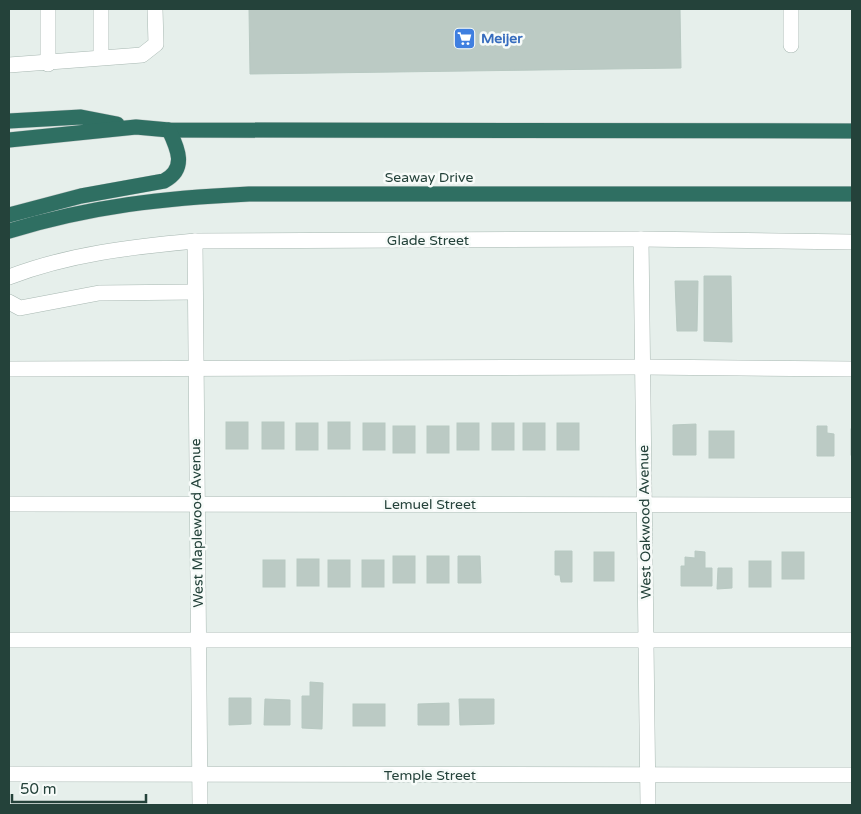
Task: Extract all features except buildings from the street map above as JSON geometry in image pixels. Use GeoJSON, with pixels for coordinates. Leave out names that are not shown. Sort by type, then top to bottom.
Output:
{"type":"FeatureCollection","features":[{"type":"Feature","properties":{"kind":"highway"},"geometry":{"type":"LineString","coordinates":[[9,121],[82,117],[136,127],[169,130],[852,131]]}},
{"type":"Feature","properties":{"kind":"highway"},"geometry":{"type":"LineString","coordinates":[[9,140],[136,127]]}},
{"type":"Feature","properties":{"kind":"highway"},"geometry":{"type":"LineString","coordinates":[[9,215],[81,196],[164,181],[172,177],[178,169],[180,159],[178,148],[169,130]]}},
{"type":"Feature","properties":{"kind":"highway","name":"Seaway Drive"},"geometry":{"type":"LineString","coordinates":[[9,230],[60,216],[105,207],[168,198],[240,194],[852,194]]}},
{"type":"Feature","properties":{"kind":"street"},"geometry":{"type":"LineString","coordinates":[[48,9],[48,64]]}},
{"type":"Feature","properties":{"kind":"street"},"geometry":{"type":"LineString","coordinates":[[101,9],[101,57]]}},
{"type":"Feature","properties":{"kind":"street"},"geometry":{"type":"LineString","coordinates":[[9,65],[48,64],[101,57],[142,55],[156,44],[155,9]]}},
{"type":"Feature","properties":{"kind":"street"},"geometry":{"type":"LineString","coordinates":[[791,9],[792,44]]}},
{"type":"Feature","properties":{"kind":"street","name":"Glade Street"},"geometry":{"type":"LineString","coordinates":[[9,277],[74,257],[133,246],[195,240],[852,242]]}},
{"type":"Feature","properties":{"kind":"street","name":"West Maplewood Avenue"},"geometry":{"type":"LineString","coordinates":[[195,240],[200,805]]}},
{"type":"Feature","properties":{"kind":"street","name":"West Oakwood Avenue"},"geometry":{"type":"LineString","coordinates":[[641,240],[646,505],[648,805]]}},
{"type":"Feature","properties":{"kind":"street"},"geometry":{"type":"LineString","coordinates":[[9,302],[20,308],[67,298],[107,293],[195,292]]}},
{"type":"Feature","properties":{"kind":"street"},"geometry":{"type":"LineString","coordinates":[[9,369],[644,367],[852,369]]}},
{"type":"Feature","properties":{"kind":"street","name":"Lemuel Street"},"geometry":{"type":"LineString","coordinates":[[9,504],[852,505]]}},
{"type":"Feature","properties":{"kind":"street"},"geometry":{"type":"LineString","coordinates":[[9,640],[852,640]]}},
{"type":"Feature","properties":{"kind":"street","name":"Temple Street"},"geometry":{"type":"LineString","coordinates":[[9,774],[852,775]]}},
{"type":"Feature","properties":{"kind":"place","name":"Meijer"},"geometry":{"type":"Point","coordinates":[465,38]}}]}
